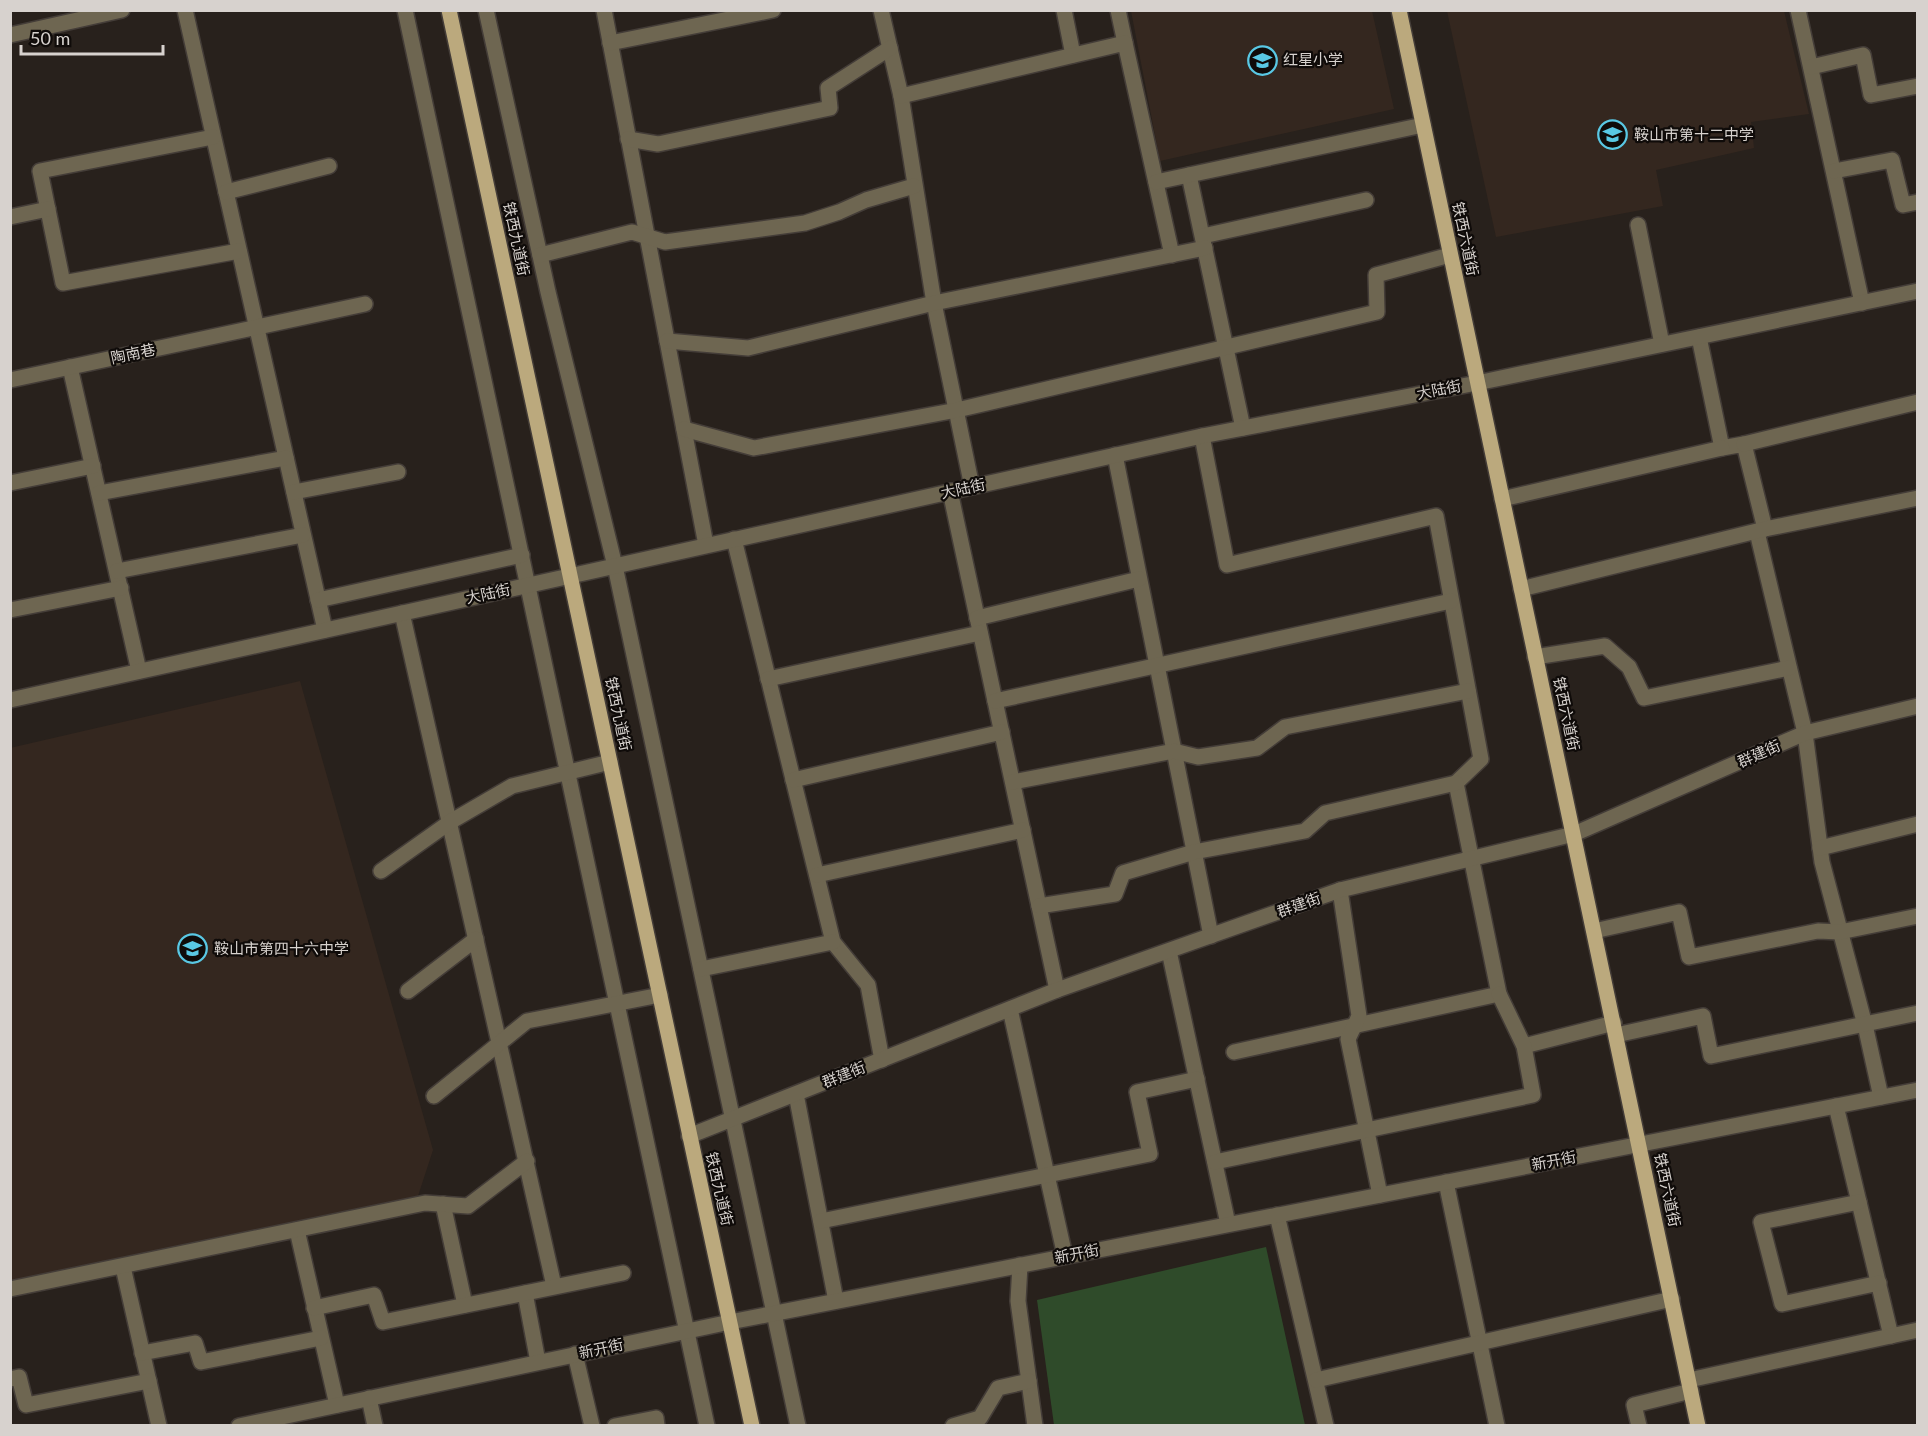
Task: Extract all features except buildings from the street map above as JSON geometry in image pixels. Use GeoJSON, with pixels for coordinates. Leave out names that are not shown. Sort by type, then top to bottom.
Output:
{"type":"FeatureCollection","features":[{"type":"Feature","properties":{"kind":"main road","name":"铁西九道街"},"geometry":{"type":"LineString","coordinates":[[448,10],[752,1425]]}},
{"type":"Feature","properties":{"kind":"main road","name":"铁西六道街"},"geometry":{"type":"LineString","coordinates":[[1398,10],[1698,1425]]}},
{"type":"Feature","properties":{"kind":"street"},"geometry":{"type":"LineString","coordinates":[[10,35],[64,17],[122,10]]}},
{"type":"Feature","properties":{"kind":"street"},"geometry":{"type":"LineString","coordinates":[[184,10],[325,630]]}},
{"type":"Feature","properties":{"kind":"street"},"geometry":{"type":"LineString","coordinates":[[405,10],[707,1425]]}},
{"type":"Feature","properties":{"kind":"street"},"geometry":{"type":"LineString","coordinates":[[486,10],[540,255],[615,566],[798,1425]]}},
{"type":"Feature","properties":{"kind":"street"},"geometry":{"type":"LineString","coordinates":[[603,10],[706,545]]}},
{"type":"Feature","properties":{"kind":"street"},"geometry":{"type":"LineString","coordinates":[[610,43],[773,10]]}},
{"type":"Feature","properties":{"kind":"street"},"geometry":{"type":"LineString","coordinates":[[881,10],[902,96],[914,186],[934,303],[972,486]]}},
{"type":"Feature","properties":{"kind":"street"},"geometry":{"type":"LineString","coordinates":[[1064,10],[1073,55]]}},
{"type":"Feature","properties":{"kind":"street"},"geometry":{"type":"LineString","coordinates":[[1118,10],[1172,255]]}},
{"type":"Feature","properties":{"kind":"street"},"geometry":{"type":"LineString","coordinates":[[1798,10],[1862,303]]}},
{"type":"Feature","properties":{"kind":"street"},"geometry":{"type":"LineString","coordinates":[[902,96],[1125,43]]}},
{"type":"Feature","properties":{"kind":"street"},"geometry":{"type":"LineString","coordinates":[[628,139],[658,144],[830,108],[828,88],[890,48]]}},
{"type":"Feature","properties":{"kind":"street"},"geometry":{"type":"LineString","coordinates":[[1810,67],[1863,55],[1872,95],[1917,86]]}},
{"type":"Feature","properties":{"kind":"street"},"geometry":{"type":"LineString","coordinates":[[1156,182],[1423,125]]}},
{"type":"Feature","properties":{"kind":"street"},"geometry":{"type":"LineString","coordinates":[[213,137],[40,171],[63,284],[239,251]]}},
{"type":"Feature","properties":{"kind":"street"},"geometry":{"type":"LineString","coordinates":[[1834,171],[1892,160],[1903,204],[1917,202]]}},
{"type":"Feature","properties":{"kind":"street"},"geometry":{"type":"LineString","coordinates":[[226,192],[329,166]]}},
{"type":"Feature","properties":{"kind":"street"},"geometry":{"type":"LineString","coordinates":[[1190,175],[1243,428]]}},
{"type":"Feature","properties":{"kind":"street"},"geometry":{"type":"LineString","coordinates":[[540,255],[632,232],[665,242],[805,223],[866,200],[914,186]]}},
{"type":"Feature","properties":{"kind":"street"},"geometry":{"type":"LineString","coordinates":[[667,341],[748,348],[934,303],[1172,255],[1204,242],[1366,200]]}},
{"type":"Feature","properties":{"kind":"street"},"geometry":{"type":"LineString","coordinates":[[10,217],[48,209]]}},
{"type":"Feature","properties":{"kind":"street"},"geometry":{"type":"LineString","coordinates":[[1638,225],[1662,344]]}},
{"type":"Feature","properties":{"kind":"street"},"geometry":{"type":"LineString","coordinates":[[684,429],[754,448],[957,410],[1377,312],[1376,275],[1450,255]]}},
{"type":"Feature","properties":{"kind":"street","name":"大陆街"},"geometry":{"type":"LineString","coordinates":[[10,700],[1202,436],[1477,383],[1917,291]]}},
{"type":"Feature","properties":{"kind":"street","name":"陶南巷"},"geometry":{"type":"LineString","coordinates":[[11,380],[365,303]]}},
{"type":"Feature","properties":{"kind":"street"},"geometry":{"type":"LineString","coordinates":[[1699,337],[1722,448]]}},
{"type":"Feature","properties":{"kind":"street"},"geometry":{"type":"LineString","coordinates":[[70,368],[140,671]]}},
{"type":"Feature","properties":{"kind":"street"},"geometry":{"type":"LineString","coordinates":[[1502,499],[1917,402]]}},
{"type":"Feature","properties":{"kind":"street"},"geometry":{"type":"LineString","coordinates":[[1039,906],[1115,894],[1123,873],[1194,852],[1305,831],[1325,813],[1456,783],[1481,759],[1436,516],[1227,565],[1202,436]]}},
{"type":"Feature","properties":{"kind":"street"},"geometry":{"type":"LineString","coordinates":[[1744,444],[1789,668],[1805,734],[1820,848],[1881,1097]]}},
{"type":"Feature","properties":{"kind":"street"},"geometry":{"type":"LineString","coordinates":[[1115,455],[1211,936]]}},
{"type":"Feature","properties":{"kind":"street"},"geometry":{"type":"LineString","coordinates":[[99,494],[286,458]]}},
{"type":"Feature","properties":{"kind":"street"},"geometry":{"type":"LineString","coordinates":[[10,483],[93,466]]}},
{"type":"Feature","properties":{"kind":"street"},"geometry":{"type":"LineString","coordinates":[[294,492],[398,472]]}},
{"type":"Feature","properties":{"kind":"street"},"geometry":{"type":"LineString","coordinates":[[950,491],[1057,990]]}},
{"type":"Feature","properties":{"kind":"street"},"geometry":{"type":"LineString","coordinates":[[1521,589],[1761,530],[1917,498]]}},
{"type":"Feature","properties":{"kind":"street"},"geometry":{"type":"LineString","coordinates":[[117,571],[303,535]]}},
{"type":"Feature","properties":{"kind":"street"},"geometry":{"type":"LineString","coordinates":[[734,539],[833,942],[868,985],[882,1060]]}},
{"type":"Feature","properties":{"kind":"street"},"geometry":{"type":"LineString","coordinates":[[318,600],[522,555]]}},
{"type":"Feature","properties":{"kind":"street"},"geometry":{"type":"LineString","coordinates":[[768,679],[979,625],[1140,579]]}},
{"type":"Feature","properties":{"kind":"street"},"geometry":{"type":"LineString","coordinates":[[10,610],[121,588]]}},
{"type":"Feature","properties":{"kind":"street"},"geometry":{"type":"LineString","coordinates":[[995,701],[1451,601]]}},
{"type":"Feature","properties":{"kind":"street"},"geometry":{"type":"LineString","coordinates":[[402,613],[554,1286]]}},
{"type":"Feature","properties":{"kind":"street"},"geometry":{"type":"LineString","coordinates":[[1535,657],[1605,646],[1629,667],[1644,698],[1789,668]]}},
{"type":"Feature","properties":{"kind":"street"},"geometry":{"type":"LineString","coordinates":[[1012,782],[1174,751],[1198,756],[1257,748],[1285,727],[1468,691]]}},
{"type":"Feature","properties":{"kind":"street","name":"群建街"},"geometry":{"type":"LineString","coordinates":[[689,1136],[1057,990],[1341,890],[1574,834],[1805,734],[1917,706]]}},
{"type":"Feature","properties":{"kind":"street"},"geometry":{"type":"LineString","coordinates":[[793,780],[1002,732]]}},
{"type":"Feature","properties":{"kind":"street"},"geometry":{"type":"LineString","coordinates":[[381,871],[450,822],[512,786],[610,762]]}},
{"type":"Feature","properties":{"kind":"street"},"geometry":{"type":"LineString","coordinates":[[1215,1162],[1533,1095],[1524,1046],[1500,994],[1470,859],[1456,783]]}},
{"type":"Feature","properties":{"kind":"street"},"geometry":{"type":"LineString","coordinates":[[1820,848],[1917,824]]}},
{"type":"Feature","properties":{"kind":"street"},"geometry":{"type":"LineString","coordinates":[[817,875],[1023,830]]}},
{"type":"Feature","properties":{"kind":"street"},"geometry":{"type":"LineString","coordinates":[[1341,890],[1359,1016],[1348,1039],[1380,1195]]}},
{"type":"Feature","properties":{"kind":"street"},"geometry":{"type":"LineString","coordinates":[[1594,931],[1679,912],[1689,957],[1818,932],[1840,932],[1917,916]]}},
{"type":"Feature","properties":{"kind":"street"},"geometry":{"type":"LineString","coordinates":[[408,991],[477,939]]}},
{"type":"Feature","properties":{"kind":"street"},"geometry":{"type":"LineString","coordinates":[[701,969],[833,942]]}},
{"type":"Feature","properties":{"kind":"street"},"geometry":{"type":"LineString","coordinates":[[1169,951],[1228,1224]]}},
{"type":"Feature","properties":{"kind":"street"},"geometry":{"type":"LineString","coordinates":[[1234,1052],[1500,994]]}},
{"type":"Feature","properties":{"kind":"street"},"geometry":{"type":"LineString","coordinates":[[434,1096],[527,1021],[660,995]]}},
{"type":"Feature","properties":{"kind":"street"},"geometry":{"type":"LineString","coordinates":[[1010,1009],[1065,1256]]}},
{"type":"Feature","properties":{"kind":"street"},"geometry":{"type":"LineString","coordinates":[[1524,1046],[1703,1016],[1711,1056],[1917,1013]]}},
{"type":"Feature","properties":{"kind":"street"},"geometry":{"type":"LineString","coordinates":[[821,1221],[1047,1173],[1150,1154],[1137,1092],[1197,1079]]}},
{"type":"Feature","properties":{"kind":"street","name":"新开街"},"geometry":{"type":"LineString","coordinates":[[239,1425],[687,1330],[1881,1097],[1917,1092]]}},
{"type":"Feature","properties":{"kind":"street"},"geometry":{"type":"LineString","coordinates":[[796,1094],[836,1301]]}},
{"type":"Feature","properties":{"kind":"street"},"geometry":{"type":"LineString","coordinates":[[1836,1106],[1891,1336]]}},
{"type":"Feature","properties":{"kind":"street"},"geometry":{"type":"LineString","coordinates":[[10,1289],[425,1203],[468,1206],[527,1161]]}},
{"type":"Feature","properties":{"kind":"street"},"geometry":{"type":"LineString","coordinates":[[1446,1182],[1497,1425]]}},
{"type":"Feature","properties":{"kind":"street"},"geometry":{"type":"LineString","coordinates":[[1859,1202],[1761,1222],[1782,1304],[1879,1283]]}},
{"type":"Feature","properties":{"kind":"street"},"geometry":{"type":"LineString","coordinates":[[444,1204],[465,1305]]}},
{"type":"Feature","properties":{"kind":"street"},"geometry":{"type":"LineString","coordinates":[[1277,1215],[1326,1425]]}},
{"type":"Feature","properties":{"kind":"street"},"geometry":{"type":"LineString","coordinates":[[297,1230],[337,1405]]}},
{"type":"Feature","properties":{"kind":"street"},"geometry":{"type":"LineString","coordinates":[[1020,1265],[1018,1300],[1035,1425]]}},
{"type":"Feature","properties":{"kind":"street"},"geometry":{"type":"LineString","coordinates":[[123,1267],[159,1425]]}},
{"type":"Feature","properties":{"kind":"street"},"geometry":{"type":"LineString","coordinates":[[315,1308],[374,1295],[383,1322],[623,1273]]}},
{"type":"Feature","properties":{"kind":"street"},"geometry":{"type":"LineString","coordinates":[[525,1293],[538,1362]]}},
{"type":"Feature","properties":{"kind":"street"},"geometry":{"type":"LineString","coordinates":[[1316,1380],[1672,1299]]}},
{"type":"Feature","properties":{"kind":"street"},"geometry":{"type":"LineString","coordinates":[[1639,1425],[1634,1405],[1690,1385],[1917,1330]]}},
{"type":"Feature","properties":{"kind":"street"},"geometry":{"type":"LineString","coordinates":[[142,1353],[195,1343],[201,1362],[321,1338]]}},
{"type":"Feature","properties":{"kind":"street"},"geometry":{"type":"LineString","coordinates":[[575,1354],[592,1425]]}},
{"type":"Feature","properties":{"kind":"street"},"geometry":{"type":"LineString","coordinates":[[10,1379],[19,1377],[26,1405],[149,1381]]}},
{"type":"Feature","properties":{"kind":"street"},"geometry":{"type":"LineString","coordinates":[[953,1425],[980,1418],[998,1388],[1029,1381]]}},
{"type":"Feature","properties":{"kind":"street"},"geometry":{"type":"LineString","coordinates":[[369,1398],[375,1425]]}},
{"type":"Feature","properties":{"kind":"street"},"geometry":{"type":"LineString","coordinates":[[615,1425],[656,1418],[657,1425]]}},
{"type":"Feature","properties":{"kind":"shaded area","name":"红星小学"},"geometry":{"type":"Polygon","coordinates":[[[1131,11],[1372,11],[1394,109],[1160,161],[1131,11]]]}},
{"type":"Feature","properties":{"kind":"shaded area","name":"鞍山市第十二中学"},"geometry":{"type":"Polygon","coordinates":[[[1447,11],[1784,11],[1809,114],[1751,122],[1754,148],[1656,170],[1663,206],[1496,237],[1447,11]]]}},
{"type":"Feature","properties":{"kind":"shaded area","name":"鞍山市第四十六中学"},"geometry":{"type":"Polygon","coordinates":[[[300,681],[433,1150],[418,1196],[11,1281],[10,748],[300,681]]]}},
{"type":"Feature","properties":{"kind":"green space"},"geometry":{"type":"Polygon","coordinates":[[[1266,1247],[1305,1425],[1054,1425],[1037,1300],[1266,1247]]]}},
{"type":"Feature","properties":{"kind":"place","name":"红星小学"},"geometry":{"type":"Point","coordinates":[1262,60]}},
{"type":"Feature","properties":{"kind":"place","name":"鞍山市第十二中学"},"geometry":{"type":"Point","coordinates":[1613,135]}},
{"type":"Feature","properties":{"kind":"place","name":"鞍山市第四十六中学"},"geometry":{"type":"Point","coordinates":[193,949]}}]}
